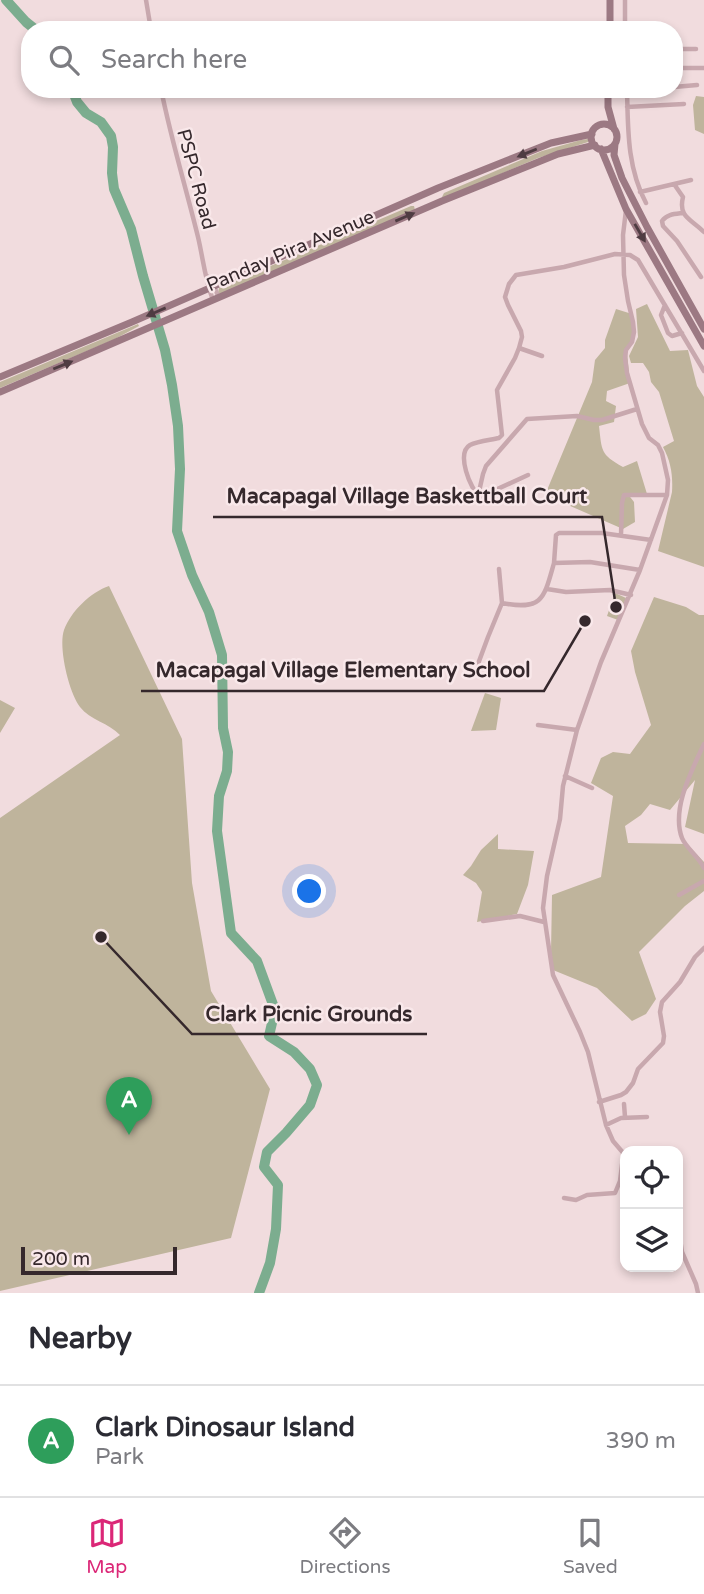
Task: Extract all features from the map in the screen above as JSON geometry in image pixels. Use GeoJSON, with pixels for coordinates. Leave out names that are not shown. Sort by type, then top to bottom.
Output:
{"type":"FeatureCollection","features":[{"type":"Feature","properties":{"kind":"main road"},"geometry":{"type":"LineString","coordinates":[[610,0],[610,21]]}},
{"type":"Feature","properties":{"kind":"main road"},"geometry":{"type":"LineString","coordinates":[[608,98],[617,136],[614,155],[622,178],[704,329]]}},
{"type":"Feature","properties":{"kind":"main road"},"geometry":{"type":"LineString","coordinates":[[608,107],[592,138],[626,209],[704,346]]}},
{"type":"Feature","properties":{"kind":"main road"},"geometry":{"type":"LineString","coordinates":[[599,125],[607,124],[614,128]]}},
{"type":"Feature","properties":{"kind":"main road","name":"Panday Pira Avenue"},"geometry":{"type":"LineString","coordinates":[[0,377],[438,188],[551,143],[592,134]]}},
{"type":"Feature","properties":{"kind":"main road"},"geometry":{"type":"LineString","coordinates":[[598,147],[608,149],[615,144]]}},
{"type":"Feature","properties":{"kind":"main road","name":"Panday Pira Avenue"},"geometry":{"type":"LineString","coordinates":[[0,391],[442,201],[558,154],[598,147]]}},
{"type":"Feature","properties":{"kind":"main road"},"geometry":{"type":"LineString","coordinates":[[438,188],[442,201]]}},
{"type":"Feature","properties":{"kind":"street"},"geometry":{"type":"LineString","coordinates":[[146,0],[150,21]]}},
{"type":"Feature","properties":{"kind":"street"},"geometry":{"type":"LineString","coordinates":[[625,0],[625,21]]}},
{"type":"Feature","properties":{"kind":"street"},"geometry":{"type":"LineString","coordinates":[[683,49],[696,49]]}},
{"type":"Feature","properties":{"kind":"street"},"geometry":{"type":"LineString","coordinates":[[683,68],[704,68]]}},
{"type":"Feature","properties":{"kind":"street"},"geometry":{"type":"LineString","coordinates":[[683,86],[697,85]]}},
{"type":"Feature","properties":{"kind":"street","name":"PSPC Road"},"geometry":{"type":"LineString","coordinates":[[163,98],[206,275],[216,299]]}},
{"type":"Feature","properties":{"kind":"street"},"geometry":{"type":"LineString","coordinates":[[627,98],[629,151],[633,172],[646,203]]}},
{"type":"Feature","properties":{"kind":"street"},"geometry":{"type":"LineString","coordinates":[[627,107],[684,104]]}},
{"type":"Feature","properties":{"kind":"street"},"geometry":{"type":"LineString","coordinates":[[640,192],[691,180]]}},
{"type":"Feature","properties":{"kind":"street"},"geometry":{"type":"LineString","coordinates":[[674,184],[683,197],[683,214],[704,232]]}},
{"type":"Feature","properties":{"kind":"street"},"geometry":{"type":"LineString","coordinates":[[620,1149],[606,1125],[584,1042],[552,975],[543,908],[560,819],[565,776],[577,730],[667,495],[668,480],[662,453],[658,445],[649,438],[642,424],[627,373],[625,358],[626,350],[632,342],[633,322],[626,292],[623,253],[626,209]]}},
{"type":"Feature","properties":{"kind":"street"},"geometry":{"type":"LineString","coordinates":[[683,214],[664,218],[663,226],[677,241],[701,277]]}},
{"type":"Feature","properties":{"kind":"street"},"geometry":{"type":"LineString","coordinates":[[478,496],[467,477],[465,450],[467,446],[499,439],[502,435],[497,390],[519,348],[521,331],[505,297],[509,284],[516,275],[564,267],[615,254],[630,255],[638,260],[704,371]]}},
{"type":"Feature","properties":{"kind":"street"},"geometry":{"type":"LineString","coordinates":[[665,305],[661,315],[668,333],[672,336],[682,333]]}},
{"type":"Feature","properties":{"kind":"street"},"geometry":{"type":"LineString","coordinates":[[519,348],[542,356]]}},
{"type":"Feature","properties":{"kind":"street"},"geometry":{"type":"LineString","coordinates":[[478,496],[486,466],[527,419],[577,416],[602,420],[637,409]]}},
{"type":"Feature","properties":{"kind":"street"},"geometry":{"type":"LineString","coordinates":[[478,496],[482,497],[528,475]]}},
{"type":"Feature","properties":{"kind":"street"},"geometry":{"type":"LineString","coordinates":[[621,535],[624,495],[667,495]]}},
{"type":"Feature","properties":{"kind":"street"},"geometry":{"type":"LineString","coordinates":[[502,603],[514,606],[539,601],[547,589],[554,563],[557,534],[590,533],[651,540]]}},
{"type":"Feature","properties":{"kind":"street"},"geometry":{"type":"LineString","coordinates":[[554,563],[590,562],[640,570]]}},
{"type":"Feature","properties":{"kind":"street"},"geometry":{"type":"LineString","coordinates":[[478,664],[502,603],[499,569]]}},
{"type":"Feature","properties":{"kind":"street"},"geometry":{"type":"LineString","coordinates":[[547,589],[566,592],[610,590],[631,594]]}},
{"type":"Feature","properties":{"kind":"street"},"geometry":{"type":"LineString","coordinates":[[538,725],[577,730]]}},
{"type":"Feature","properties":{"kind":"street"},"geometry":{"type":"LineString","coordinates":[[704,744],[682,797],[679,823],[682,840],[704,868]]}},
{"type":"Feature","properties":{"kind":"street"},"geometry":{"type":"LineString","coordinates":[[565,776],[592,788]]}},
{"type":"Feature","properties":{"kind":"street"},"geometry":{"type":"LineString","coordinates":[[679,895],[704,881]]}},
{"type":"Feature","properties":{"kind":"street"},"geometry":{"type":"LineString","coordinates":[[483,921],[520,916],[544,922]]}},
{"type":"Feature","properties":{"kind":"street"},"geometry":{"type":"LineString","coordinates":[[599,1102],[626,1092],[638,1069],[663,1043],[660,1012],[662,1002],[704,948]]}},
{"type":"Feature","properties":{"kind":"street"},"geometry":{"type":"LineString","coordinates":[[624,1104],[625,1118]]}},
{"type":"Feature","properties":{"kind":"street"},"geometry":{"type":"LineString","coordinates":[[606,1125],[625,1118],[646,1117]]}},
{"type":"Feature","properties":{"kind":"street"},"geometry":{"type":"LineString","coordinates":[[564,1198],[576,1199],[587,1195],[615,1193],[620,1181]]}},
{"type":"Feature","properties":{"kind":"street"},"geometry":{"type":"LineString","coordinates":[[683,1254],[698,1293]]}},
{"type":"Feature","properties":{"kind":"shaded area"},"geometry":{"type":"Polygon","coordinates":[[[696,96],[704,97],[704,134],[695,130],[693,105],[696,96]]]}},
{"type":"Feature","properties":{"kind":"shaded area"},"geometry":{"type":"Polygon","coordinates":[[[588,139],[588,142],[538,158],[442,197],[444,193],[542,151],[588,139]]]}},
{"type":"Feature","properties":{"kind":"shaded area"},"geometry":{"type":"Polygon","coordinates":[[[414,206],[415,210],[222,294],[218,293],[219,288],[414,206]]]}},
{"type":"Feature","properties":{"kind":"shaded area"},"geometry":{"type":"Polygon","coordinates":[[[647,304],[670,351],[688,350],[697,386],[704,397],[704,567],[658,551],[672,492],[671,469],[663,447],[674,441],[659,392],[651,382],[649,372],[643,363],[631,363],[629,356],[638,337],[636,309],[647,304]]]}},
{"type":"Feature","properties":{"kind":"shaded area"},"geometry":{"type":"Polygon","coordinates":[[[616,309],[632,314],[632,344],[627,352],[630,383],[607,391],[606,401],[616,406],[614,422],[599,426],[601,441],[606,455],[623,467],[637,461],[647,494],[627,493],[634,502],[635,522],[623,529],[545,495],[592,382],[595,360],[605,348],[605,340],[616,309]]]}},
{"type":"Feature","properties":{"kind":"shaded area"},"geometry":{"type":"Polygon","coordinates":[[[138,324],[139,326],[115,339],[0,388],[0,382],[138,324]]]}},
{"type":"Feature","properties":{"kind":"shaded area"},"geometry":{"type":"Polygon","coordinates":[[[109,586],[182,739],[192,883],[211,991],[270,1089],[231,1238],[0,1291],[0,818],[120,735],[80,707],[69,681],[62,647],[64,630],[71,616],[89,598],[109,586]]]}},
{"type":"Feature","properties":{"kind":"shaded area"},"geometry":{"type":"Polygon","coordinates":[[[615,593],[626,598],[618,620],[607,616],[615,593]]]}},
{"type":"Feature","properties":{"kind":"shaded area"},"geometry":{"type":"Polygon","coordinates":[[[654,597],[704,615],[704,834],[685,827],[695,780],[670,810],[650,804],[641,815],[625,826],[628,843],[687,844],[704,862],[704,891],[639,952],[656,999],[646,1014],[632,1021],[597,988],[553,970],[552,895],[601,877],[613,796],[591,783],[601,758],[613,752],[630,754],[651,725],[631,651],[654,597]]]}},
{"type":"Feature","properties":{"kind":"shaded area"},"geometry":{"type":"Polygon","coordinates":[[[485,693],[501,698],[496,730],[471,731],[485,693]]]}},
{"type":"Feature","properties":{"kind":"shaded area"},"geometry":{"type":"Polygon","coordinates":[[[0,700],[15,708],[0,733],[0,700]]]}},
{"type":"Feature","properties":{"kind":"shaded area"},"geometry":{"type":"Polygon","coordinates":[[[498,834],[498,849],[534,851],[528,885],[517,914],[477,922],[482,892],[476,883],[463,875],[481,850],[498,834]]]}},
{"type":"Feature","properties":{"kind":"waterway"},"geometry":{"type":"LineString","coordinates":[[6,0],[25,21]]}},
{"type":"Feature","properties":{"kind":"waterway"},"geometry":{"type":"LineString","coordinates":[[75,98],[86,113],[101,122],[111,136],[114,189],[131,229],[165,350],[172,385],[180,469],[177,531],[192,575],[209,612],[222,655],[223,728],[228,752],[227,771],[219,796],[217,831],[231,933],[257,961],[275,1010],[269,1036],[294,1052],[310,1069],[317,1085],[310,1105],[267,1152],[264,1167],[278,1185],[276,1229],[270,1263],[259,1293]]}},
{"type":"Feature","properties":{"kind":"place","name":"Macapagal Village Baskettball Court"},"geometry":{"type":"Point","coordinates":[616,607]}},
{"type":"Feature","properties":{"kind":"place","name":"Macapagal Village Elementary School"},"geometry":{"type":"Point","coordinates":[585,621]}},
{"type":"Feature","properties":{"kind":"place","name":"Clark Picnic Grounds"},"geometry":{"type":"Point","coordinates":[101,937]}},
{"type":"Feature","properties":{"kind":"place","name":"Clark Dinosaur Island"},"geometry":{"type":"Point","coordinates":[129,1135]}}]}
